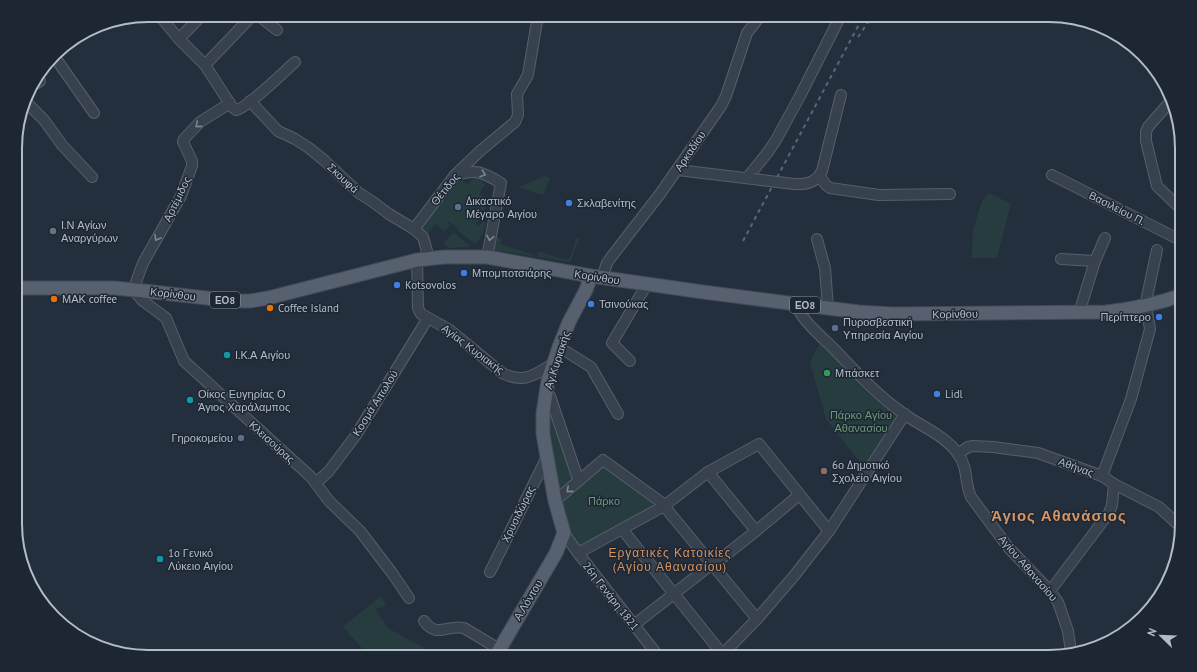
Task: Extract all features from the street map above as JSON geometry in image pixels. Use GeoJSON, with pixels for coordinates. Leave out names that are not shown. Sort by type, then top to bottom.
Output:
{"type":"FeatureCollection","features":[{"type":"Feature","properties":{"kind":"main road","name":"Κορίνθου"},"geometry":{"type":"LineString","coordinates":[[22,288],[114,288],[224,300],[250,301],[268,298],[423,259],[459,256],[487,257],[596,277],[703,292],[859,312],[893,314],[1079,313],[1119,311],[1145,306],[1175,297]]}},
{"type":"Feature","properties":{"kind":"main road","name":"Αγ.Κυριακής"},"geometry":{"type":"LineString","coordinates":[[562,538],[543,427],[546,390],[559,347],[569,322],[586,290],[596,277]]}},
{"type":"Feature","properties":{"kind":"main road","name":"Α.Λόντου"},"geometry":{"type":"LineString","coordinates":[[499,650],[556,553],[562,538]]}},
{"type":"Feature","properties":{"kind":"street"},"geometry":{"type":"LineString","coordinates":[[165,22],[179,39],[205,65],[234,109],[238,110],[250,101],[296,62]]}},
{"type":"Feature","properties":{"kind":"street"},"geometry":{"type":"LineString","coordinates":[[179,39],[195,22]]}},
{"type":"Feature","properties":{"kind":"street"},"geometry":{"type":"LineString","coordinates":[[205,65],[246,22]]}},
{"type":"Feature","properties":{"kind":"street"},"geometry":{"type":"LineString","coordinates":[[267,22],[277,30]]}},
{"type":"Feature","properties":{"kind":"street","name":"Θέτιδος"},"geometry":{"type":"LineString","coordinates":[[414,229],[455,175],[480,151],[515,122],[517,118],[516,94],[528,75],[537,22]]}},
{"type":"Feature","properties":{"kind":"street","name":"Αρκαδίου"},"geometry":{"type":"LineString","coordinates":[[596,277],[678,170],[721,106],[726,96],[747,33],[756,22]]}},
{"type":"Feature","properties":{"kind":"street"},"geometry":{"type":"LineString","coordinates":[[750,179],[776,140],[800,96],[837,22]]}},
{"type":"Feature","properties":{"kind":"street"},"geometry":{"type":"LineString","coordinates":[[57,61],[94,113]]}},
{"type":"Feature","properties":{"kind":"street"},"geometry":{"type":"LineString","coordinates":[[678,170],[803,185],[813,181],[820,177],[822,171],[841,96]]}},
{"type":"Feature","properties":{"kind":"street","name":"Σκουφά"},"geometry":{"type":"LineString","coordinates":[[250,101],[278,131],[309,148],[359,193],[414,229],[423,237],[423,259]]}},
{"type":"Feature","properties":{"kind":"street","name":"Αρτέμιδος"},"geometry":{"type":"LineString","coordinates":[[135,290],[136,282],[143,263],[181,196],[192,166],[192,161],[183,142],[184,139],[200,122],[230,103]]}},
{"type":"Feature","properties":{"kind":"street"},"geometry":{"type":"LineString","coordinates":[[30,105],[44,120],[62,145],[92,177]]}},
{"type":"Feature","properties":{"kind":"street"},"geometry":{"type":"LineString","coordinates":[[1167,106],[1148,127],[1146,132],[1146,141],[1157,186],[1175,203]]}},
{"type":"Feature","properties":{"kind":"street"},"geometry":{"type":"LineString","coordinates":[[455,175],[483,172],[501,183],[487,257]]}},
{"type":"Feature","properties":{"kind":"street","name":"Βασιλείου Π."},"geometry":{"type":"LineString","coordinates":[[1052,175],[1175,237]]}},
{"type":"Feature","properties":{"kind":"street"},"geometry":{"type":"LineString","coordinates":[[820,177],[830,188],[879,195],[950,194]]}},
{"type":"Feature","properties":{"kind":"street"},"geometry":{"type":"LineString","coordinates":[[1079,313],[1095,261],[1105,238]]}},
{"type":"Feature","properties":{"kind":"street"},"geometry":{"type":"LineString","coordinates":[[817,239],[825,268],[828,308]]}},
{"type":"Feature","properties":{"kind":"street"},"geometry":{"type":"LineString","coordinates":[[1102,476],[1131,399],[1150,329],[1145,306],[1157,250]]}},
{"type":"Feature","properties":{"kind":"street","name":"Αγίας Κυριακής"},"geometry":{"type":"LineString","coordinates":[[423,259],[418,308],[421,314],[450,330],[502,373],[508,376],[515,378],[529,377],[554,363]]}},
{"type":"Feature","properties":{"kind":"street"},"geometry":{"type":"LineString","coordinates":[[1061,259],[1095,261]]}},
{"type":"Feature","properties":{"kind":"street"},"geometry":{"type":"LineString","coordinates":[[630,361],[612,343],[647,284]]}},
{"type":"Feature","properties":{"kind":"street","name":"Κλεισούρας"},"geometry":{"type":"LineString","coordinates":[[135,290],[143,301],[166,318],[184,361],[316,483],[329,501],[360,531],[409,598]]}},
{"type":"Feature","properties":{"kind":"street","name":"Αγίου Αθανασίου"},"geometry":{"type":"LineString","coordinates":[[796,303],[803,318],[870,386],[904,414],[948,443],[958,454],[965,469],[968,491],[971,497],[1008,547],[1050,591],[1058,602],[1066,622],[1071,648]]}},
{"type":"Feature","properties":{"kind":"street","name":"Κοσμά Αιτωλού"},"geometry":{"type":"LineString","coordinates":[[316,483],[329,471],[356,435],[428,318]]}},
{"type":"Feature","properties":{"kind":"street"},"geometry":{"type":"LineString","coordinates":[[559,347],[591,368],[618,414]]}},
{"type":"Feature","properties":{"kind":"street"},"geometry":{"type":"LineString","coordinates":[[546,390],[550,396],[577,476]]}},
{"type":"Feature","properties":{"kind":"street"},"geometry":{"type":"LineString","coordinates":[[727,650],[757,619],[794,576],[829,531],[904,414]]}},
{"type":"Feature","properties":{"kind":"street"},"geometry":{"type":"LineString","coordinates":[[578,553],[665,506],[708,472],[759,444],[829,531]]}},
{"type":"Feature","properties":{"kind":"street","name":"Αθήνας"},"geometry":{"type":"LineString","coordinates":[[958,454],[968,447],[973,446],[1023,450],[1038,453],[1102,476],[1114,484],[1159,507],[1175,522]]}},
{"type":"Feature","properties":{"kind":"street","name":"Χρυσιδώρας"},"geometry":{"type":"LineString","coordinates":[[490,572],[547,457]]}},
{"type":"Feature","properties":{"kind":"street"},"geometry":{"type":"LineString","coordinates":[[555,501],[603,460],[665,506],[757,619]]}},
{"type":"Feature","properties":{"kind":"street"},"geometry":{"type":"LineString","coordinates":[[708,472],[756,531]]}},
{"type":"Feature","properties":{"kind":"street"},"geometry":{"type":"LineString","coordinates":[[1050,591],[1109,513],[1112,505],[1114,484]]}},
{"type":"Feature","properties":{"kind":"street"},"geometry":{"type":"LineString","coordinates":[[634,625],[756,531],[799,495]]}},
{"type":"Feature","properties":{"kind":"street"},"geometry":{"type":"LineString","coordinates":[[622,529],[716,650]]}},
{"type":"Feature","properties":{"kind":"street","name":"26η Γενάρη 1821"},"geometry":{"type":"LineString","coordinates":[[562,538],[578,553],[654,650]]}},
{"type":"Feature","properties":{"kind":"street"},"geometry":{"type":"LineString","coordinates":[[424,621],[428,626],[435,630],[459,627],[464,628],[493,650]]}},
{"type":"Feature","properties":{"kind":"green space","name":"Δικαστικό Μέγαρο Αιγίου"},"geometry":{"type":"Polygon","coordinates":[[[475,176],[485,184],[479,194],[484,197],[484,201],[486,202],[484,205],[486,207],[484,211],[480,210],[483,213],[476,224],[479,226],[483,221],[486,223],[483,234],[476,244],[458,231],[459,229],[448,221],[447,223],[450,225],[445,232],[435,224],[428,233],[420,226],[441,199],[444,201],[448,196],[445,193],[458,177],[468,185],[475,176]]]}},
{"type":"Feature","properties":{"kind":"green space"},"geometry":{"type":"Polygon","coordinates":[[[544,176],[550,178],[543,195],[519,188],[520,187],[544,176]]]}},
{"type":"Feature","properties":{"kind":"green space"},"geometry":{"type":"Polygon","coordinates":[[[989,193],[1011,204],[997,258],[971,258],[973,230],[982,201],[989,193]]]}},
{"type":"Feature","properties":{"kind":"green space"},"geometry":{"type":"Polygon","coordinates":[[[453,232],[471,247],[449,248],[443,244],[453,232]]]}},
{"type":"Feature","properties":{"kind":"green space"},"geometry":{"type":"Polygon","coordinates":[[[497,237],[502,239],[500,244],[537,256],[539,251],[569,260],[577,237],[580,238],[570,262],[494,250],[497,237]]]}},
{"type":"Feature","properties":{"kind":"green space","name":"Πάρκο Αγίου Αθανασίου"},"geometry":{"type":"Polygon","coordinates":[[[820,342],[865,391],[896,417],[864,467],[826,419],[810,363],[820,342]]]}},
{"type":"Feature","properties":{"kind":"green space"},"geometry":{"type":"Polygon","coordinates":[[[550,403],[576,478],[558,494],[548,432],[550,403]]]}},
{"type":"Feature","properties":{"kind":"green space","name":"Πάρκο"},"geometry":{"type":"Polygon","coordinates":[[[604,463],[657,505],[607,531],[579,548],[568,533],[559,502],[604,463]]]}},
{"type":"Feature","properties":{"kind":"green space"},"geometry":{"type":"Polygon","coordinates":[[[381,596],[386,606],[375,609],[388,628],[426,650],[364,650],[343,627],[381,596]]]}},
{"type":"Feature","properties":{"kind":"railway"},"geometry":{"type":"LineString","coordinates":[[743,241],[860,22]]}},
{"type":"Feature","properties":{"kind":"railway"},"geometry":{"type":"LineString","coordinates":[[858,37],[868,22]]}},
{"type":"Feature","properties":{"kind":"place","name":"Σκλαβενίτης"},"geometry":{"type":"Point","coordinates":[569,203]}},
{"type":"Feature","properties":{"kind":"place","name":"Δικαστικό Μέγαρο Αιγίου"},"geometry":{"type":"Point","coordinates":[458,207]}},
{"type":"Feature","properties":{"kind":"place","name":"Ι.Ν Αγίων Αναργύρων"},"geometry":{"type":"Point","coordinates":[53,231]}},
{"type":"Feature","properties":{"kind":"place","name":"Μπομποτσιάρης"},"geometry":{"type":"Point","coordinates":[464,273]}},
{"type":"Feature","properties":{"kind":"place","name":"Kotsovolos"},"geometry":{"type":"Point","coordinates":[397,285]}},
{"type":"Feature","properties":{"kind":"place","name":"ΜΑΚ coffee"},"geometry":{"type":"Point","coordinates":[54,299]}},
{"type":"Feature","properties":{"kind":"place","name":"Τσινούκας"},"geometry":{"type":"Point","coordinates":[591,304]}},
{"type":"Feature","properties":{"kind":"place","name":"Coffee Island"},"geometry":{"type":"Point","coordinates":[270,308]}},
{"type":"Feature","properties":{"kind":"place","name":"Περίπτερο"},"geometry":{"type":"Point","coordinates":[1159,317]}},
{"type":"Feature","properties":{"kind":"place","name":"Πυροσβεστική Υπηρεσία Αιγίου"},"geometry":{"type":"Point","coordinates":[835,328]}},
{"type":"Feature","properties":{"kind":"place","name":"Ι.Κ.Α Αιγίου"},"geometry":{"type":"Point","coordinates":[227,355]}},
{"type":"Feature","properties":{"kind":"place","name":"Μπάσκετ"},"geometry":{"type":"Point","coordinates":[827,373]}},
{"type":"Feature","properties":{"kind":"place","name":"Lidl"},"geometry":{"type":"Point","coordinates":[937,394]}},
{"type":"Feature","properties":{"kind":"place","name":"Οίκος Ευγηρίας Ο Άγιος Χαράλαμπος"},"geometry":{"type":"Point","coordinates":[190,400]}},
{"type":"Feature","properties":{"kind":"place","name":"Γηροκομείου"},"geometry":{"type":"Point","coordinates":[241,438]}},
{"type":"Feature","properties":{"kind":"place","name":"6ο Δημοτικό Σχολείο Αιγίου"},"geometry":{"type":"Point","coordinates":[824,471]}},
{"type":"Feature","properties":{"kind":"place","name":"1o Γενικό Λύκειο Αιγίου"},"geometry":{"type":"Point","coordinates":[160,559]}},
{"type":"Feature","properties":{"kind":"district","name":"Άγιος Αθανάσιος"},"geometry":{"type":"Point","coordinates":[1059,516]}},
{"type":"Feature","properties":{"kind":"district","name":"Εργατικές Κατοικίες (Αγίου Αθανασίου)"},"geometry":{"type":"Point","coordinates":[670,560]}}]}
